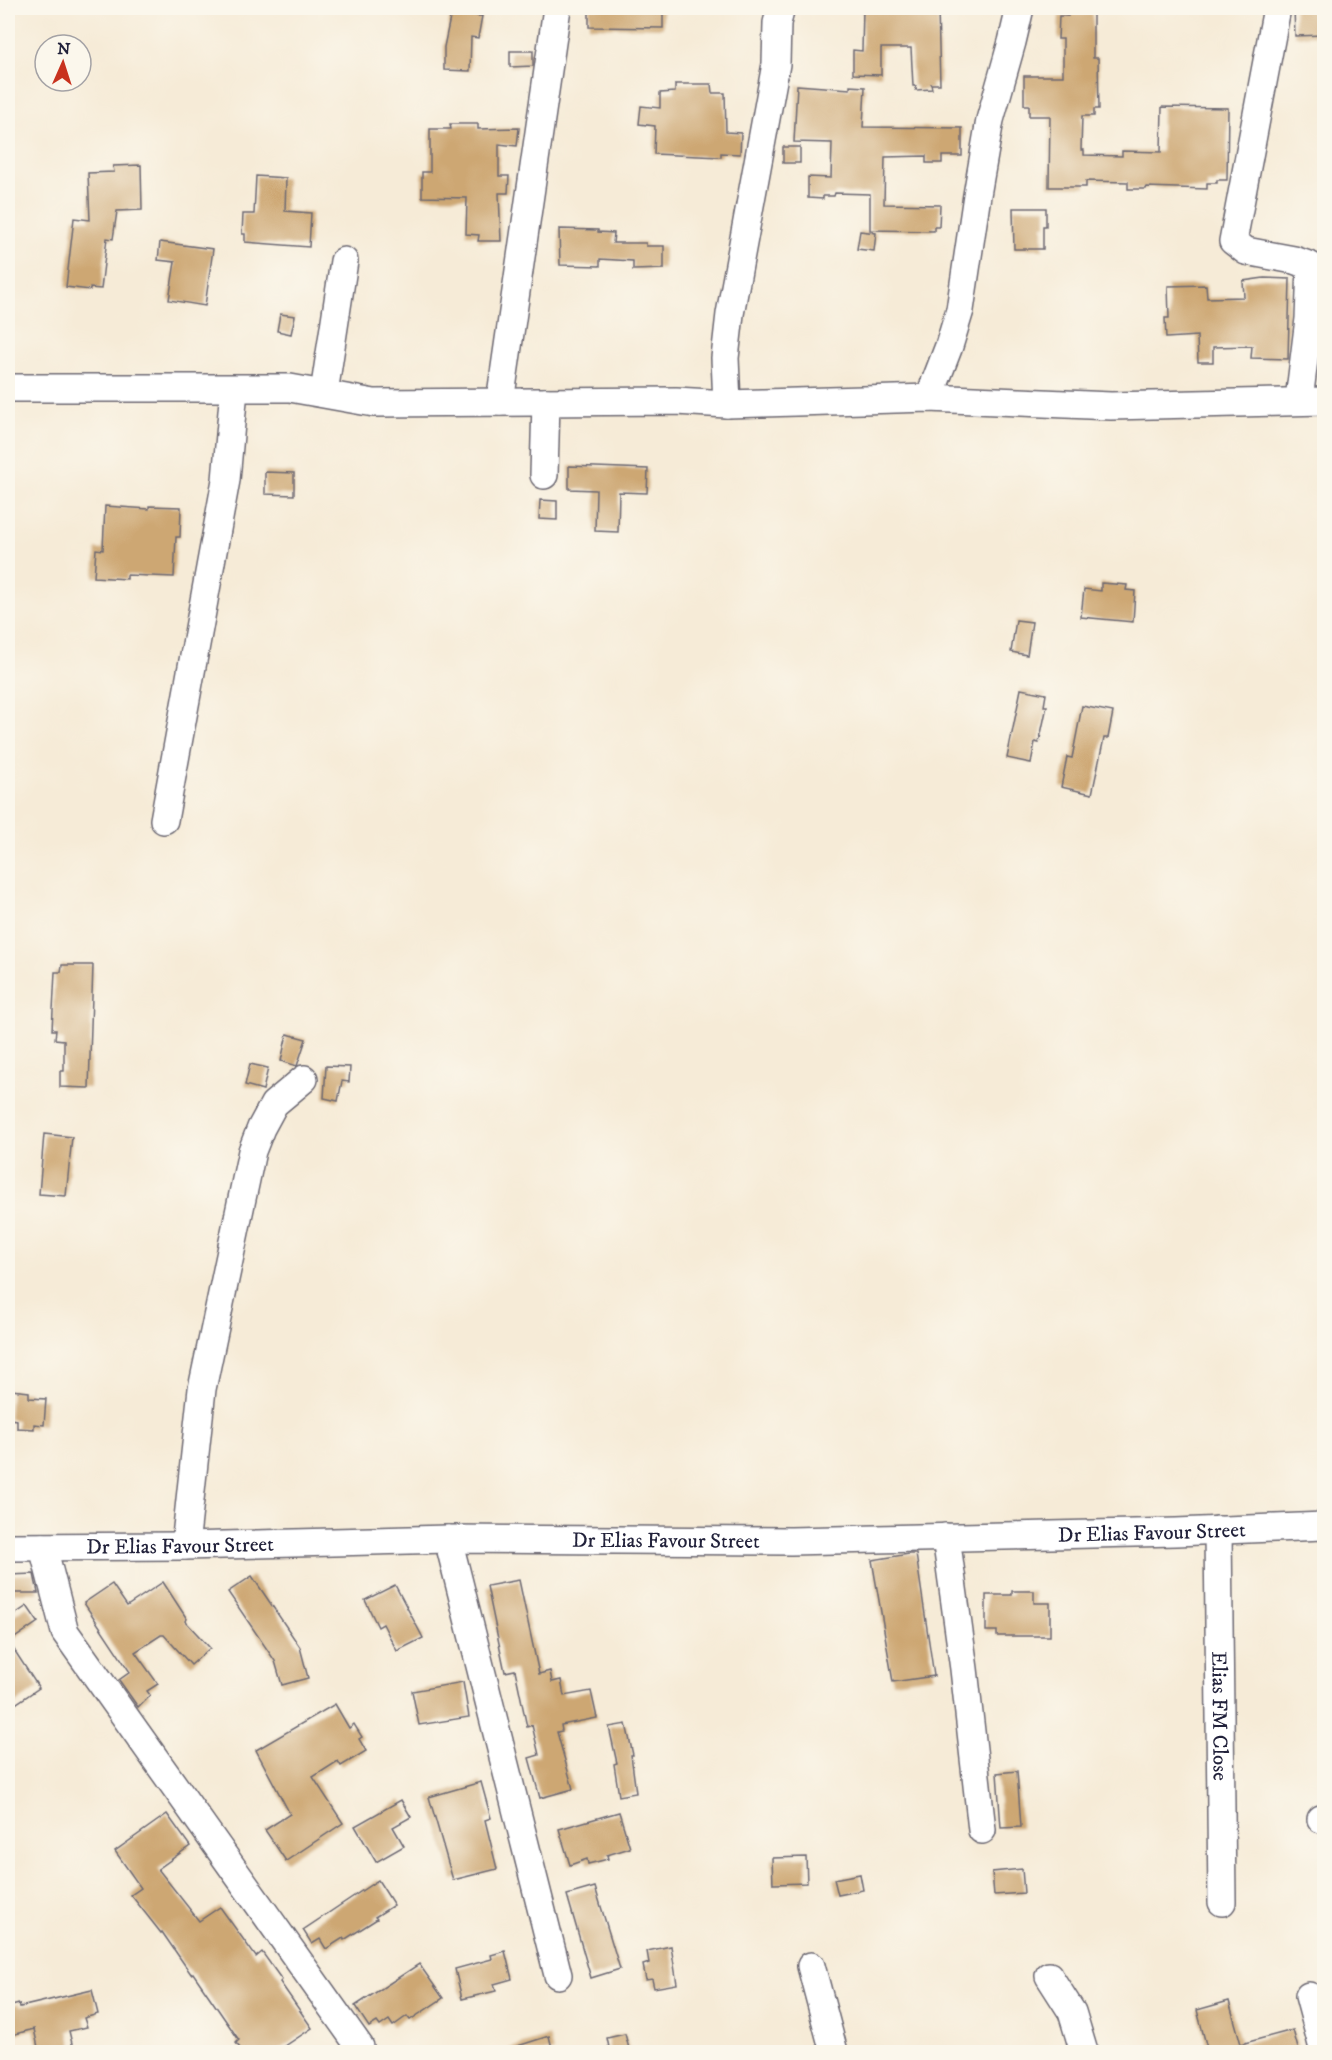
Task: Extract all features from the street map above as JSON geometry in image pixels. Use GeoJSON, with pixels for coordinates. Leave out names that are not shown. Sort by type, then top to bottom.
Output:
{"type":"FeatureCollection","features":[{"type":"Feature","properties":{"kind":"street"},"geometry":{"type":"LineString","coordinates":[[500,402],[557,8]]}},
{"type":"Feature","properties":{"kind":"street"},"geometry":{"type":"LineString","coordinates":[[727,404],[725,358],[730,314],[776,64],[777,23],[781,8]]}},
{"type":"Feature","properties":{"kind":"street"},"geometry":{"type":"LineString","coordinates":[[929,398],[950,346],[960,310],[990,120],[1020,8]]}},
{"type":"Feature","properties":{"kind":"street"},"geometry":{"type":"LineString","coordinates":[[8,388],[291,388],[374,403],[676,401],[727,404],[929,398],[1111,406],[1312,400],[1309,319],[1311,266],[1294,260],[1246,251],[1233,241],[1277,8]]}},
{"type":"Feature","properties":{"kind":"street"},"geometry":{"type":"LineString","coordinates":[[324,393],[344,261]]}},
{"type":"Feature","properties":{"kind":"street"},"geometry":{"type":"LineString","coordinates":[[164,820],[225,480],[234,388]]}},
{"type":"Feature","properties":{"kind":"street"},"geometry":{"type":"LineString","coordinates":[[544,475],[546,402]]}},
{"type":"Feature","properties":{"kind":"street"},"geometry":{"type":"LineString","coordinates":[[184,1546],[202,1389],[252,1151],[274,1104],[304,1079]]}},
{"type":"Feature","properties":{"kind":"street","name":"Dr Elias Favour Street"},"geometry":{"type":"LineString","coordinates":[[8,1548],[448,1539],[737,1541],[1324,1526]]}},
{"type":"Feature","properties":{"kind":"street","name":"Elias FM Close"},"geometry":{"type":"LineString","coordinates":[[1218,1530],[1222,1902]]}},
{"type":"Feature","properties":{"kind":"street"},"geometry":{"type":"LineString","coordinates":[[946,1537],[982,1830]]}},
{"type":"Feature","properties":{"kind":"street"},"geometry":{"type":"LineString","coordinates":[[448,1539],[558,1976]]}},
{"type":"Feature","properties":{"kind":"street"},"geometry":{"type":"LineString","coordinates":[[43,1548],[65,1632],[360,2047]]}},
{"type":"Feature","properties":{"kind":"street"},"geometry":{"type":"LineString","coordinates":[[811,1966],[834,2052]]}},
{"type":"Feature","properties":{"kind":"street"},"geometry":{"type":"LineString","coordinates":[[1049,1977],[1072,2012],[1084,2052]]}},
{"type":"Feature","properties":{"kind":"street"},"geometry":{"type":"LineString","coordinates":[[1309,1996],[1324,2052]]}},
{"type":"Feature","properties":{"kind":"building"},"geometry":{"type":"Polygon","coordinates":[[[452,8],[479,8],[477,16],[482,16],[478,38],[471,37],[470,71],[444,70],[444,47],[452,8]]]}},
{"type":"Feature","properties":{"kind":"building"},"geometry":{"type":"Polygon","coordinates":[[[589,8],[663,8],[663,28],[589,27],[589,8]]]}},
{"type":"Feature","properties":{"kind":"building"},"geometry":{"type":"Polygon","coordinates":[[[863,8],[938,9],[940,84],[931,84],[932,89],[916,90],[916,86],[913,86],[911,48],[881,48],[881,75],[853,74],[853,50],[862,51],[863,8]]]}},
{"type":"Feature","properties":{"kind":"building"},"geometry":{"type":"Polygon","coordinates":[[[1294,8],[1324,8],[1324,35],[1295,36],[1294,8]]]}},
{"type":"Feature","properties":{"kind":"building"},"geometry":{"type":"Polygon","coordinates":[[[1068,14],[1093,14],[1093,58],[1098,58],[1099,109],[1094,109],[1094,116],[1082,116],[1081,150],[1084,150],[1084,155],[1122,156],[1122,151],[1161,152],[1162,107],[1228,108],[1227,180],[1207,183],[1207,189],[1147,187],[1146,189],[1128,189],[1128,182],[1086,181],[1086,187],[1049,187],[1050,116],[1029,116],[1029,105],[1024,105],[1024,76],[1063,76],[1063,39],[1058,39],[1059,16],[1068,16],[1068,14]]]}},
{"type":"Feature","properties":{"kind":"building"},"geometry":{"type":"Polygon","coordinates":[[[510,51],[533,51],[533,66],[510,67],[510,51]]]}},
{"type":"Feature","properties":{"kind":"building"},"geometry":{"type":"Polygon","coordinates":[[[675,84],[711,84],[712,93],[725,93],[726,132],[741,133],[740,154],[721,153],[721,157],[654,154],[655,126],[639,124],[641,106],[660,108],[660,93],[675,92],[675,84]]]}},
{"type":"Feature","properties":{"kind":"building"},"geometry":{"type":"Polygon","coordinates":[[[797,85],[850,89],[850,86],[865,87],[863,127],[962,128],[962,156],[942,156],[942,163],[926,163],[926,156],[885,157],[884,204],[940,205],[939,227],[934,227],[934,231],[870,230],[870,194],[835,193],[834,196],[823,196],[823,199],[808,198],[808,177],[831,178],[832,143],[794,142],[797,85]]]}},
{"type":"Feature","properties":{"kind":"building"},"geometry":{"type":"Polygon","coordinates":[[[450,124],[478,124],[478,129],[519,128],[517,146],[499,144],[499,176],[509,176],[508,193],[499,193],[501,241],[478,241],[479,235],[466,234],[467,198],[422,197],[422,172],[430,172],[430,129],[451,129],[450,124]]]}},
{"type":"Feature","properties":{"kind":"building"},"geometry":{"type":"Polygon","coordinates":[[[783,147],[800,147],[800,163],[783,163],[783,147]]]}},
{"type":"Feature","properties":{"kind":"building"},"geometry":{"type":"Polygon","coordinates":[[[141,165],[142,210],[117,211],[113,239],[107,238],[101,289],[66,287],[74,218],[90,220],[88,173],[114,172],[113,166],[141,165]]]}},
{"type":"Feature","properties":{"kind":"building"},"geometry":{"type":"Polygon","coordinates":[[[256,176],[286,178],[285,211],[311,213],[309,247],[245,242],[245,234],[242,234],[243,214],[254,214],[256,176]]]}},
{"type":"Feature","properties":{"kind":"building"},"geometry":{"type":"Polygon","coordinates":[[[1013,208],[1046,208],[1043,249],[1014,249],[1013,208]]]}},
{"type":"Feature","properties":{"kind":"building"},"geometry":{"type":"Polygon","coordinates":[[[559,229],[598,230],[598,232],[614,233],[613,243],[646,243],[646,246],[664,246],[664,269],[633,270],[633,261],[600,259],[600,266],[560,265],[559,229]]]}},
{"type":"Feature","properties":{"kind":"building"},"geometry":{"type":"Polygon","coordinates":[[[860,231],[876,233],[874,251],[857,249],[860,231]]]}},
{"type":"Feature","properties":{"kind":"building"},"geometry":{"type":"Polygon","coordinates":[[[160,242],[213,249],[205,306],[169,300],[175,262],[158,260],[160,242]]]}},
{"type":"Feature","properties":{"kind":"building"},"geometry":{"type":"Polygon","coordinates":[[[1264,278],[1290,279],[1288,359],[1251,358],[1252,346],[1213,347],[1213,362],[1198,362],[1197,336],[1166,338],[1165,318],[1169,318],[1168,286],[1206,285],[1207,298],[1244,297],[1243,281],[1264,278]]]}},
{"type":"Feature","properties":{"kind":"building"},"geometry":{"type":"Polygon","coordinates":[[[280,314],[295,316],[291,334],[277,331],[280,314]]]}},
{"type":"Feature","properties":{"kind":"building"},"geometry":{"type":"Polygon","coordinates":[[[569,466],[648,469],[647,493],[619,492],[618,532],[595,531],[596,490],[569,489],[569,466]]]}},
{"type":"Feature","properties":{"kind":"building"},"geometry":{"type":"Polygon","coordinates":[[[265,472],[294,473],[294,495],[265,494],[265,472]]]}},
{"type":"Feature","properties":{"kind":"building"},"geometry":{"type":"Polygon","coordinates":[[[540,500],[557,501],[557,520],[539,519],[540,500]]]}},
{"type":"Feature","properties":{"kind":"building"},"geometry":{"type":"Polygon","coordinates":[[[105,506],[149,509],[149,506],[181,507],[180,537],[176,537],[174,577],[127,575],[127,579],[94,577],[96,549],[103,550],[105,506]]]}},
{"type":"Feature","properties":{"kind":"building"},"geometry":{"type":"Polygon","coordinates":[[[1101,583],[1127,585],[1126,590],[1135,591],[1133,622],[1081,617],[1084,589],[1101,591],[1101,583]]]}},
{"type":"Feature","properties":{"kind":"building"},"geometry":{"type":"Polygon","coordinates":[[[1016,620],[1032,622],[1027,655],[1011,652],[1016,620]]]}},
{"type":"Feature","properties":{"kind":"building"},"geometry":{"type":"Polygon","coordinates":[[[1021,689],[1046,694],[1044,706],[1047,706],[1039,743],[1035,742],[1031,763],[1007,758],[1021,689]]]}},
{"type":"Feature","properties":{"kind":"building"},"geometry":{"type":"Polygon","coordinates":[[[1082,706],[1113,712],[1108,738],[1104,738],[1092,794],[1061,787],[1067,757],[1072,758],[1082,706]]]}},
{"type":"Feature","properties":{"kind":"building"},"geometry":{"type":"Polygon","coordinates":[[[62,965],[93,965],[89,1088],[60,1087],[60,1071],[64,1071],[64,1040],[55,1039],[56,1030],[52,1030],[55,972],[61,972],[62,965]]]}},
{"type":"Feature","properties":{"kind":"building"},"geometry":{"type":"Polygon","coordinates":[[[287,1034],[306,1039],[297,1066],[281,1061],[287,1034]]]}},
{"type":"Feature","properties":{"kind":"building"},"geometry":{"type":"Polygon","coordinates":[[[250,1064],[268,1068],[263,1090],[245,1085],[250,1064]]]}},
{"type":"Feature","properties":{"kind":"building"},"geometry":{"type":"Polygon","coordinates":[[[326,1066],[350,1067],[349,1082],[342,1081],[338,1101],[324,1098],[326,1066]]]}},
{"type":"Feature","properties":{"kind":"building"},"geometry":{"type":"Polygon","coordinates":[[[44,1134],[72,1137],[66,1196],[39,1194],[44,1134]]]}},
{"type":"Feature","properties":{"kind":"building"},"geometry":{"type":"Polygon","coordinates":[[[11,1390],[29,1392],[29,1398],[46,1399],[44,1425],[34,1424],[34,1429],[17,1428],[17,1420],[9,1419],[11,1390]]]}},
{"type":"Feature","properties":{"kind":"building"},"geometry":{"type":"Polygon","coordinates":[[[916,1554],[934,1676],[893,1682],[872,1560],[916,1554]]]}},
{"type":"Feature","properties":{"kind":"building"},"geometry":{"type":"Polygon","coordinates":[[[34,1574],[38,1593],[8,1593],[8,1575],[34,1574]]]}},
{"type":"Feature","properties":{"kind":"building"},"geometry":{"type":"Polygon","coordinates":[[[252,1576],[300,1647],[308,1678],[282,1685],[275,1661],[228,1592],[252,1576]]]}},
{"type":"Feature","properties":{"kind":"building"},"geometry":{"type":"Polygon","coordinates":[[[519,1580],[539,1674],[550,1671],[552,1682],[561,1680],[564,1696],[591,1691],[597,1718],[561,1725],[562,1731],[557,1732],[573,1789],[540,1798],[529,1758],[539,1755],[532,1725],[527,1727],[515,1670],[505,1672],[487,1586],[519,1580]]]}},
{"type":"Feature","properties":{"kind":"building"},"geometry":{"type":"Polygon","coordinates":[[[163,1582],[187,1619],[185,1621],[210,1648],[191,1665],[164,1635],[135,1652],[158,1684],[147,1691],[150,1695],[138,1707],[119,1680],[130,1672],[84,1603],[112,1584],[127,1606],[163,1582]]]}},
{"type":"Feature","properties":{"kind":"building"},"geometry":{"type":"Polygon","coordinates":[[[395,1585],[423,1638],[397,1651],[383,1624],[378,1627],[365,1600],[395,1585]]]}},
{"type":"Feature","properties":{"kind":"building"},"geometry":{"type":"Polygon","coordinates":[[[1012,1591],[1034,1591],[1034,1603],[1050,1603],[1050,1636],[997,1636],[997,1631],[986,1631],[986,1595],[1012,1595],[1012,1591]]]}},
{"type":"Feature","properties":{"kind":"building"},"geometry":{"type":"Polygon","coordinates":[[[27,1606],[38,1622],[9,1642],[39,1688],[8,1709],[8,1619],[27,1606]]]}},
{"type":"Feature","properties":{"kind":"building"},"geometry":{"type":"Polygon","coordinates":[[[463,1682],[469,1717],[419,1725],[412,1691],[463,1682]]]}},
{"type":"Feature","properties":{"kind":"building"},"geometry":{"type":"Polygon","coordinates":[[[335,1704],[349,1728],[354,1724],[362,1737],[359,1739],[366,1751],[341,1766],[338,1761],[313,1777],[343,1823],[286,1861],[265,1830],[290,1814],[256,1750],[335,1704]]]}},
{"type":"Feature","properties":{"kind":"building"},"geometry":{"type":"Polygon","coordinates":[[[626,1724],[633,1755],[631,1755],[636,1793],[619,1796],[614,1764],[617,1763],[609,1727],[626,1724]]]}},
{"type":"Feature","properties":{"kind":"building"},"geometry":{"type":"Polygon","coordinates":[[[1017,1771],[1021,1827],[1001,1828],[997,1773],[1017,1771]]]}},
{"type":"Feature","properties":{"kind":"building"},"geometry":{"type":"Polygon","coordinates":[[[481,1782],[491,1818],[485,1820],[497,1869],[453,1880],[429,1797],[481,1782]]]}},
{"type":"Feature","properties":{"kind":"building"},"geometry":{"type":"Polygon","coordinates":[[[401,1800],[411,1817],[393,1827],[404,1846],[376,1862],[355,1826],[401,1800]]]}},
{"type":"Feature","properties":{"kind":"building"},"geometry":{"type":"Polygon","coordinates":[[[619,1812],[630,1848],[607,1855],[608,1859],[588,1864],[587,1859],[570,1865],[559,1829],[619,1812]]]}},
{"type":"Feature","properties":{"kind":"building"},"geometry":{"type":"Polygon","coordinates":[[[167,1814],[190,1846],[158,1869],[199,1921],[220,1907],[256,1957],[262,1952],[312,2028],[276,2052],[243,2052],[236,2043],[239,2040],[193,1973],[191,1974],[162,1932],[131,1895],[141,1888],[115,1851],[167,1814]]]}},
{"type":"Feature","properties":{"kind":"building"},"geometry":{"type":"Polygon","coordinates":[[[806,1857],[807,1883],[773,1884],[772,1858],[806,1857]]]}},
{"type":"Feature","properties":{"kind":"building"},"geometry":{"type":"Polygon","coordinates":[[[1022,1869],[1024,1893],[994,1895],[992,1872],[1022,1869]]]}},
{"type":"Feature","properties":{"kind":"building"},"geometry":{"type":"Polygon","coordinates":[[[860,1874],[863,1890],[838,1895],[834,1879],[860,1874]]]}},
{"type":"Feature","properties":{"kind":"building"},"geometry":{"type":"Polygon","coordinates":[[[378,1880],[394,1905],[375,1917],[377,1919],[326,1949],[320,1939],[312,1944],[303,1930],[378,1880]]]}},
{"type":"Feature","properties":{"kind":"building"},"geometry":{"type":"Polygon","coordinates":[[[595,1887],[620,1969],[591,1978],[567,1895],[595,1887]]]}},
{"type":"Feature","properties":{"kind":"building"},"geometry":{"type":"Polygon","coordinates":[[[671,1946],[677,1984],[654,1988],[652,1979],[646,1980],[643,1965],[649,1963],[647,1951],[671,1946]]]}},
{"type":"Feature","properties":{"kind":"building"},"geometry":{"type":"Polygon","coordinates":[[[505,1951],[512,1979],[494,1984],[496,1991],[462,1999],[455,1969],[492,1959],[491,1955],[505,1951]]]}},
{"type":"Feature","properties":{"kind":"building"},"geometry":{"type":"Polygon","coordinates":[[[419,1964],[443,1998],[410,2020],[407,2016],[393,2026],[389,2020],[380,2026],[377,2022],[369,2027],[355,2006],[419,1964]]]}},
{"type":"Feature","properties":{"kind":"building"},"geometry":{"type":"Polygon","coordinates":[[[92,1990],[98,2014],[84,2018],[87,2027],[69,2031],[74,2052],[39,2052],[34,2029],[8,2036],[8,2007],[19,2004],[20,2007],[92,1990]]]}},
{"type":"Feature","properties":{"kind":"building"},"geometry":{"type":"Polygon","coordinates":[[[1229,2001],[1241,2044],[1293,2030],[1299,2052],[1208,2052],[1197,2010],[1229,2001]]]}},
{"type":"Feature","properties":{"kind":"building"},"geometry":{"type":"Polygon","coordinates":[[[625,2034],[630,2052],[610,2052],[607,2038],[625,2034]]]}},
{"type":"Feature","properties":{"kind":"building"},"geometry":{"type":"Polygon","coordinates":[[[549,2036],[553,2052],[508,2052],[508,2049],[549,2036]]]}}]}
